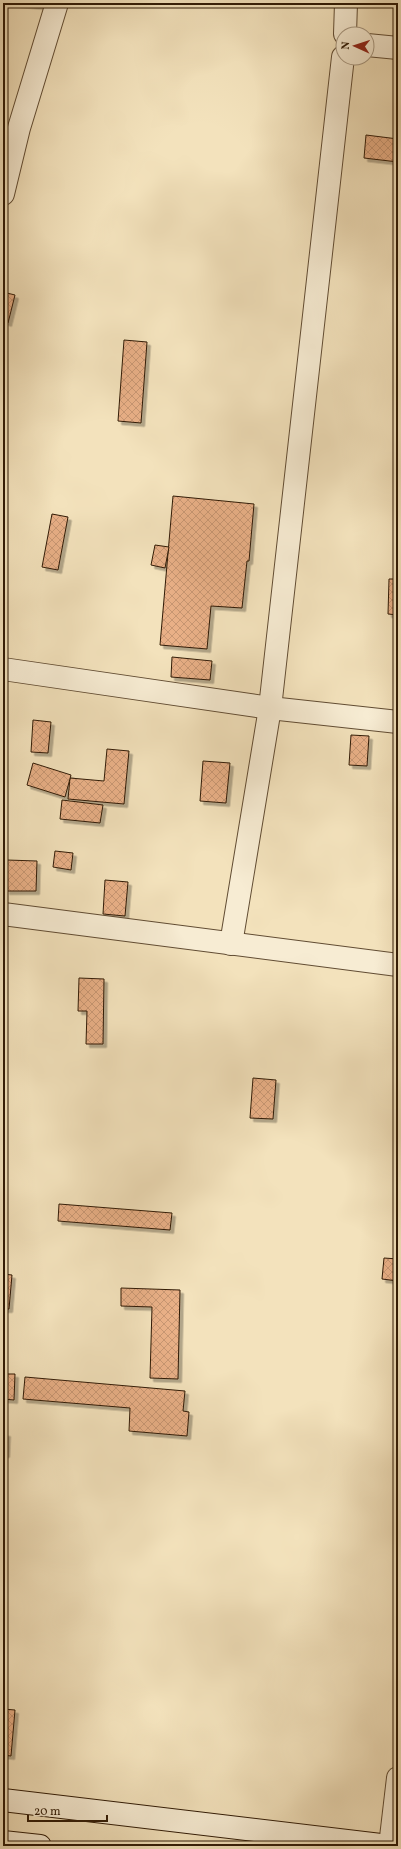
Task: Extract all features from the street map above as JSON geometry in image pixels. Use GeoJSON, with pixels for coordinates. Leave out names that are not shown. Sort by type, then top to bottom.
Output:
{"type":"FeatureCollection","features":[{"type":"Feature","properties":{"kind":"street"},"geometry":{"type":"LineString","coordinates":[[3,194],[19,128],[57,3]]}},
{"type":"Feature","properties":{"kind":"street"},"geometry":{"type":"LineString","coordinates":[[345,26],[346,3]]}},
{"type":"Feature","properties":{"kind":"street"},"geometry":{"type":"LineString","coordinates":[[375,46],[398,48]]}},
{"type":"Feature","properties":{"kind":"street"},"geometry":{"type":"LineString","coordinates":[[231,944],[270,708],[342,66]]}},
{"type":"Feature","properties":{"kind":"street"},"geometry":{"type":"LineString","coordinates":[[3,669],[270,708],[398,722]]}},
{"type":"Feature","properties":{"kind":"street"},"geometry":{"type":"LineString","coordinates":[[3,914],[398,965]]}},
{"type":"Feature","properties":{"kind":"street"},"geometry":{"type":"LineString","coordinates":[[3,1800],[390,1846],[398,1778]]}},
{"type":"Feature","properties":{"kind":"street"},"geometry":{"type":"LineString","coordinates":[[3,1842],[40,1846]]}},
{"type":"Feature","properties":{"kind":"building"},"geometry":{"type":"Polygon","coordinates":[[[9,3],[41,3],[41,6],[9,3]]]}},
{"type":"Feature","properties":{"kind":"building"},"geometry":{"type":"Polygon","coordinates":[[[366,135],[398,139],[398,162],[364,158],[366,135]]]}},
{"type":"Feature","properties":{"kind":"building"},"geometry":{"type":"Polygon","coordinates":[[[3,292],[15,295],[8,323],[3,321],[3,292]]]}},
{"type":"Feature","properties":{"kind":"building"},"geometry":{"type":"Polygon","coordinates":[[[124,340],[147,342],[141,423],[118,421],[124,340]]]}},
{"type":"Feature","properties":{"kind":"building"},"geometry":{"type":"Polygon","coordinates":[[[173,496],[254,504],[249,561],[247,561],[242,608],[211,606],[207,649],[160,645],[173,496]]]}},
{"type":"Feature","properties":{"kind":"building"},"geometry":{"type":"Polygon","coordinates":[[[52,514],[68,517],[58,570],[42,567],[52,514]]]}},
{"type":"Feature","properties":{"kind":"building"},"geometry":{"type":"Polygon","coordinates":[[[155,545],[169,547],[165,568],[151,565],[155,545]]]}},
{"type":"Feature","properties":{"kind":"building"},"geometry":{"type":"Polygon","coordinates":[[[389,579],[398,579],[398,615],[388,614],[389,579]]]}},
{"type":"Feature","properties":{"kind":"building"},"geometry":{"type":"Polygon","coordinates":[[[172,657],[212,661],[210,680],[171,677],[172,657]]]}},
{"type":"Feature","properties":{"kind":"building"},"geometry":{"type":"Polygon","coordinates":[[[33,720],[51,722],[48,753],[31,752],[33,720]]]}},
{"type":"Feature","properties":{"kind":"building"},"geometry":{"type":"Polygon","coordinates":[[[351,735],[369,736],[367,766],[349,765],[351,735]]]}},
{"type":"Feature","properties":{"kind":"building"},"geometry":{"type":"Polygon","coordinates":[[[107,749],[129,751],[124,804],[68,799],[70,778],[104,781],[107,749]]]}},
{"type":"Feature","properties":{"kind":"building"},"geometry":{"type":"Polygon","coordinates":[[[203,761],[230,763],[226,803],[200,801],[203,761]]]}},
{"type":"Feature","properties":{"kind":"building"},"geometry":{"type":"Polygon","coordinates":[[[33,763],[71,775],[65,797],[27,785],[33,763]]]}},
{"type":"Feature","properties":{"kind":"building"},"geometry":{"type":"Polygon","coordinates":[[[62,800],[103,805],[100,823],[60,819],[62,800]]]}},
{"type":"Feature","properties":{"kind":"building"},"geometry":{"type":"Polygon","coordinates":[[[55,851],[73,853],[71,870],[53,867],[55,851]]]}},
{"type":"Feature","properties":{"kind":"building"},"geometry":{"type":"Polygon","coordinates":[[[7,860],[37,861],[36,891],[6,891],[7,860]]]}},
{"type":"Feature","properties":{"kind":"building"},"geometry":{"type":"Polygon","coordinates":[[[105,880],[128,882],[125,916],[103,914],[105,880]]]}},
{"type":"Feature","properties":{"kind":"building"},"geometry":{"type":"Polygon","coordinates":[[[79,978],[104,979],[103,1044],[86,1044],[87,1011],[78,1011],[79,978]]]}},
{"type":"Feature","properties":{"kind":"building"},"geometry":{"type":"Polygon","coordinates":[[[253,1078],[276,1080],[273,1119],[250,1118],[253,1078]]]}},
{"type":"Feature","properties":{"kind":"building"},"geometry":{"type":"Polygon","coordinates":[[[59,1204],[172,1213],[170,1230],[58,1221],[59,1204]]]}},
{"type":"Feature","properties":{"kind":"building"},"geometry":{"type":"Polygon","coordinates":[[[384,1258],[398,1259],[398,1281],[382,1279],[384,1258]]]}},
{"type":"Feature","properties":{"kind":"building"},"geometry":{"type":"Polygon","coordinates":[[[3,1274],[12,1275],[9,1309],[3,1309],[3,1274]]]}},
{"type":"Feature","properties":{"kind":"building"},"geometry":{"type":"Polygon","coordinates":[[[121,1288],[180,1290],[178,1379],[150,1378],[152,1307],[121,1306],[121,1288]]]}},
{"type":"Feature","properties":{"kind":"building"},"geometry":{"type":"Polygon","coordinates":[[[3,1374],[15,1374],[14,1400],[3,1399],[3,1374]]]}},
{"type":"Feature","properties":{"kind":"building"},"geometry":{"type":"Polygon","coordinates":[[[25,1377],[185,1391],[183,1411],[189,1412],[187,1436],[129,1431],[130,1408],[23,1399],[25,1377]]]}},
{"type":"Feature","properties":{"kind":"building"},"geometry":{"type":"Polygon","coordinates":[[[3,1433],[7,1433],[6,1454],[3,1454],[3,1433]]]}},
{"type":"Feature","properties":{"kind":"building"},"geometry":{"type":"Polygon","coordinates":[[[3,1709],[15,1710],[11,1756],[3,1755],[3,1709]]]}}]}
